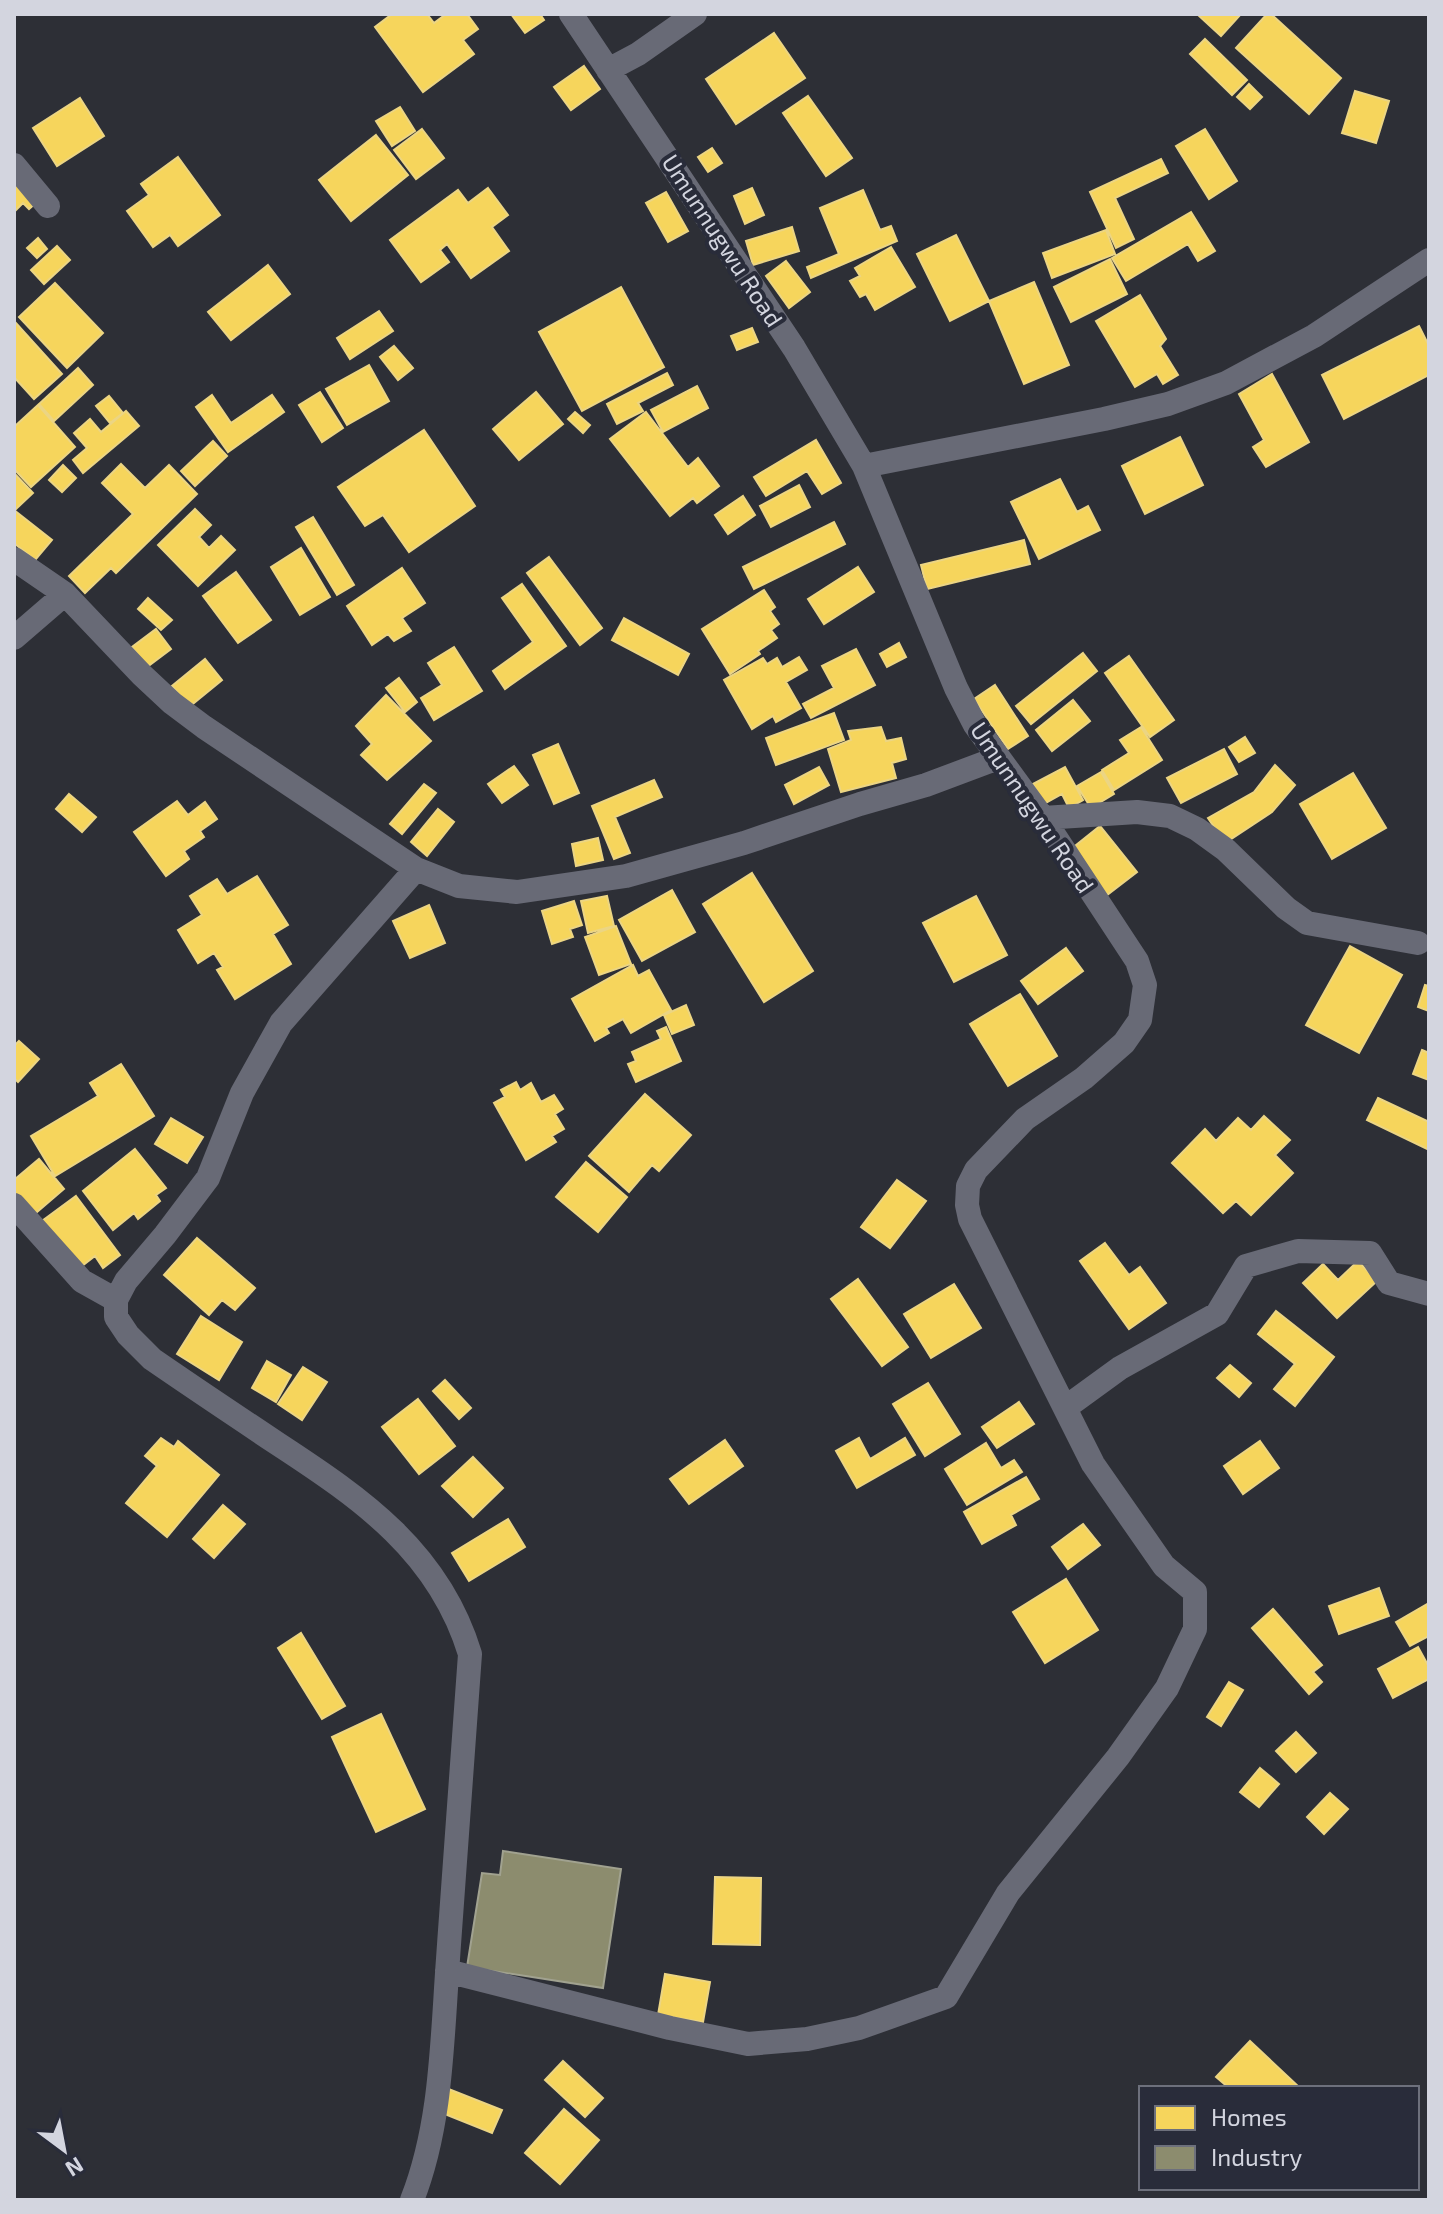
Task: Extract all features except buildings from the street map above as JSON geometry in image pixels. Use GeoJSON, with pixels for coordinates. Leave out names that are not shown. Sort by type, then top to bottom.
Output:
{"type":"FeatureCollection","features":[{"type":"Feature","properties":{"kind":"street","name":"Umunnugwu Road"},"geometry":{"type":"LineString","coordinates":[[447,1971],[670,2028],[748,2044],[807,2039],[859,2028],[946,1997],[1008,1893],[1118,1757],[1167,1688],[1195,1629],[1195,1592],[1164,1566],[1093,1464],[970,1219],[967,1205],[968,1186],[976,1170],[1025,1119],[1084,1078],[1124,1043],[1140,1020],[1145,985],[1137,961],[1043,818],[975,725],[956,688],[864,466],[794,348],[571,14]]}},
{"type":"Feature","properties":{"kind":"street"},"geometry":{"type":"LineString","coordinates":[[608,70],[638,54],[695,14]]}},
{"type":"Feature","properties":{"kind":"street"},"geometry":{"type":"LineString","coordinates":[[14,165],[48,206]]}},
{"type":"Feature","properties":{"kind":"street"},"geometry":{"type":"LineString","coordinates":[[864,466],[1104,419],[1168,404],[1226,383],[1314,336],[1429,260]]}},
{"type":"Feature","properties":{"kind":"street"},"geometry":{"type":"LineString","coordinates":[[14,559],[65,594],[172,703],[416,869],[459,886],[517,892],[626,876],[744,843],[926,785],[998,758]]}},
{"type":"Feature","properties":{"kind":"street"},"geometry":{"type":"LineString","coordinates":[[14,638],[65,594]]}},
{"type":"Feature","properties":{"kind":"street"},"geometry":{"type":"LineString","coordinates":[[1043,818],[1137,812],[1170,816],[1197,829],[1226,850],[1286,908],[1307,923],[1418,943]]}},
{"type":"Feature","properties":{"kind":"street"},"geometry":{"type":"LineString","coordinates":[[412,2200],[423,2173],[430,2142],[443,2045],[470,1654],[454,1610],[439,1583],[392,1528],[337,1482],[152,1359],[128,1335],[116,1317],[116,1300],[126,1281],[208,1178],[242,1093],[281,1023],[416,869]]}},
{"type":"Feature","properties":{"kind":"street"},"geometry":{"type":"LineString","coordinates":[[14,1205],[82,1281],[116,1300]]}},
{"type":"Feature","properties":{"kind":"street"},"geometry":{"type":"LineString","coordinates":[[1065,1408],[1120,1368],[1217,1314],[1246,1266],[1298,1251],[1370,1253],[1389,1283],[1429,1294]]}}]}
